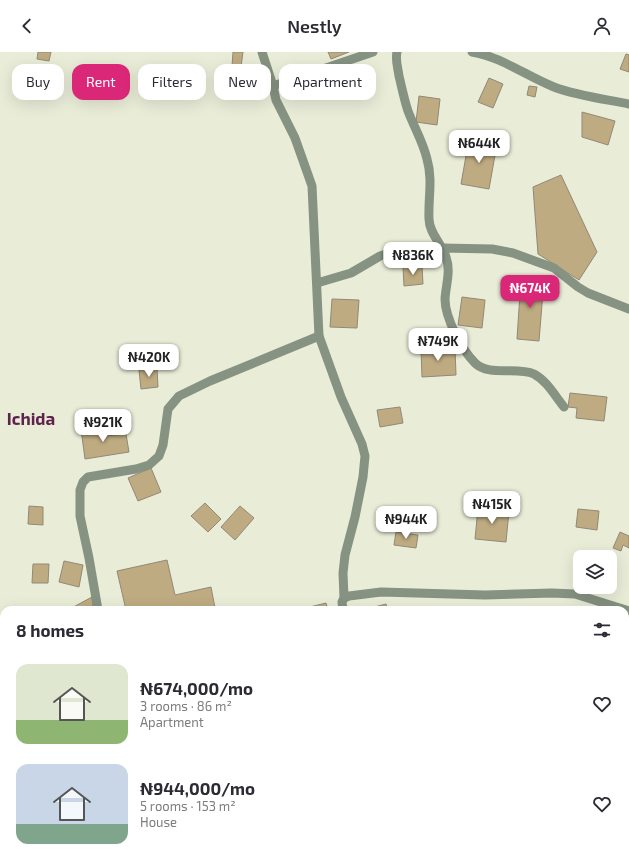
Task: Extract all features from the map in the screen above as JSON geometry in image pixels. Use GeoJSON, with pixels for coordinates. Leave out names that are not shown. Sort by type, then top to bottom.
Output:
{"type":"FeatureCollection","features":[{"type":"Feature","properties":{"kind":"street"},"geometry":{"type":"LineString","coordinates":[[262,52],[276,100],[295,138],[312,186],[319,336],[341,397],[362,444],[365,456],[363,477],[355,517],[345,555],[342,606]]}},
{"type":"Feature","properties":{"kind":"street"},"geometry":{"type":"LineString","coordinates":[[273,86],[372,52]]}},
{"type":"Feature","properties":{"kind":"street"},"geometry":{"type":"LineString","coordinates":[[397,52],[397,64],[402,92],[428,159],[431,192],[429,220],[431,229],[446,256],[449,270],[445,301],[453,330],[467,353],[476,364],[485,369],[520,370],[533,374],[544,382],[564,407]]}},
{"type":"Feature","properties":{"kind":"street"},"geometry":{"type":"LineString","coordinates":[[472,52],[500,60],[553,87],[629,104]]}},
{"type":"Feature","properties":{"kind":"street"},"geometry":{"type":"LineString","coordinates":[[317,283],[351,273],[380,256],[395,251],[442,248],[492,249],[513,253],[554,268],[588,293],[629,309]]}},
{"type":"Feature","properties":{"kind":"street"},"geometry":{"type":"LineString","coordinates":[[97,606],[80,516],[80,490],[83,482],[88,477],[136,469],[149,465],[159,456],[163,445],[168,409],[179,396],[210,381],[319,336]]}},
{"type":"Feature","properties":{"kind":"street"},"geometry":{"type":"LineString","coordinates":[[344,598],[381,592],[484,595],[552,593],[575,594],[613,606]]}},
{"type":"Feature","properties":{"kind":"building"},"geometry":{"type":"Polygon","coordinates":[[[38,52],[51,52],[49,61],[37,59],[38,52]]]}},
{"type":"Feature","properties":{"kind":"building"},"geometry":{"type":"Polygon","coordinates":[[[233,52],[243,52],[241,64],[232,64],[233,52]]]}},
{"type":"Feature","properties":{"kind":"building"},"geometry":{"type":"Polygon","coordinates":[[[328,52],[349,52],[331,59],[328,52]]]}},
{"type":"Feature","properties":{"kind":"building"},"geometry":{"type":"Polygon","coordinates":[[[626,54],[629,55],[629,72],[620,69],[626,54]]]}},
{"type":"Feature","properties":{"kind":"building"},"geometry":{"type":"Polygon","coordinates":[[[489,78],[503,84],[493,108],[478,102],[489,78]]]}},
{"type":"Feature","properties":{"kind":"building"},"geometry":{"type":"Polygon","coordinates":[[[529,86],[537,87],[535,97],[527,95],[529,86]]]}},
{"type":"Feature","properties":{"kind":"building"},"geometry":{"type":"Polygon","coordinates":[[[419,96],[440,99],[437,125],[416,122],[419,96]]]}},
{"type":"Feature","properties":{"kind":"building"},"geometry":{"type":"Polygon","coordinates":[[[582,112],[615,121],[608,145],[582,137],[582,112]]]}},
{"type":"Feature","properties":{"kind":"building"},"geometry":{"type":"Polygon","coordinates":[[[469,139],[497,144],[489,189],[461,184],[469,139]]]}},
{"type":"Feature","properties":{"kind":"building"},"geometry":{"type":"Polygon","coordinates":[[[561,175],[597,252],[579,280],[538,254],[533,187],[561,175]]]}},
{"type":"Feature","properties":{"kind":"building"},"geometry":{"type":"Polygon","coordinates":[[[422,266],[423,284],[404,286],[403,267],[422,266]]]}},
{"type":"Feature","properties":{"kind":"building"},"geometry":{"type":"Polygon","coordinates":[[[521,278],[544,280],[539,341],[517,339],[521,278]]]}},
{"type":"Feature","properties":{"kind":"building"},"geometry":{"type":"Polygon","coordinates":[[[462,297],[485,300],[482,328],[458,325],[462,297]]]}},
{"type":"Feature","properties":{"kind":"building"},"geometry":{"type":"Polygon","coordinates":[[[332,299],[359,300],[357,328],[330,327],[332,299]]]}},
{"type":"Feature","properties":{"kind":"building"},"geometry":{"type":"Polygon","coordinates":[[[455,348],[456,375],[422,377],[421,349],[455,348]]]}},
{"type":"Feature","properties":{"kind":"building"},"geometry":{"type":"Polygon","coordinates":[[[157,368],[158,387],[141,389],[139,370],[157,368]]]}},
{"type":"Feature","properties":{"kind":"building"},"geometry":{"type":"Polygon","coordinates":[[[570,393],[607,397],[604,421],[576,418],[577,408],[568,407],[570,393]]]}},
{"type":"Feature","properties":{"kind":"building"},"geometry":{"type":"Polygon","coordinates":[[[400,407],[403,423],[380,427],[377,410],[400,407]]]}},
{"type":"Feature","properties":{"kind":"building"},"geometry":{"type":"Polygon","coordinates":[[[105,425],[106,436],[126,434],[129,452],[85,459],[81,429],[105,425]]]}},
{"type":"Feature","properties":{"kind":"building"},"geometry":{"type":"Polygon","coordinates":[[[151,468],[161,492],[138,501],[128,478],[151,468]]]}},
{"type":"Feature","properties":{"kind":"building"},"geometry":{"type":"Polygon","coordinates":[[[205,503],[221,519],[208,532],[191,516],[205,503]]]}},
{"type":"Feature","properties":{"kind":"building"},"geometry":{"type":"Polygon","coordinates":[[[29,506],[43,507],[43,525],[28,524],[29,506]]]}},
{"type":"Feature","properties":{"kind":"building"},"geometry":{"type":"Polygon","coordinates":[[[240,506],[254,518],[235,540],[221,527],[240,506]]]}},
{"type":"Feature","properties":{"kind":"building"},"geometry":{"type":"Polygon","coordinates":[[[478,508],[509,511],[506,542],[475,539],[478,508]]]}},
{"type":"Feature","properties":{"kind":"building"},"geometry":{"type":"Polygon","coordinates":[[[578,509],[599,511],[597,530],[576,527],[578,509]]]}},
{"type":"Feature","properties":{"kind":"building"},"geometry":{"type":"Polygon","coordinates":[[[396,532],[418,535],[416,548],[394,545],[396,532]]]}},
{"type":"Feature","properties":{"kind":"building"},"geometry":{"type":"Polygon","coordinates":[[[620,532],[629,536],[629,548],[623,545],[621,551],[613,548],[620,532]]]}},
{"type":"Feature","properties":{"kind":"building"},"geometry":{"type":"Polygon","coordinates":[[[167,560],[175,595],[211,587],[215,606],[125,606],[117,571],[167,560]]]}},
{"type":"Feature","properties":{"kind":"building"},"geometry":{"type":"Polygon","coordinates":[[[64,561],[83,565],[79,587],[59,582],[64,561]]]}},
{"type":"Feature","properties":{"kind":"building"},"geometry":{"type":"Polygon","coordinates":[[[33,564],[49,564],[48,583],[32,583],[33,564]]]}},
{"type":"Feature","properties":{"kind":"building"},"geometry":{"type":"Polygon","coordinates":[[[92,597],[93,606],[75,606],[92,597]]]}},
{"type":"Feature","properties":{"kind":"building"},"geometry":{"type":"Polygon","coordinates":[[[326,603],[327,606],[314,606],[326,603]]]}},
{"type":"Feature","properties":{"kind":"district","name":"Ichida"},"geometry":{"type":"Point","coordinates":[31,419]}}]}
